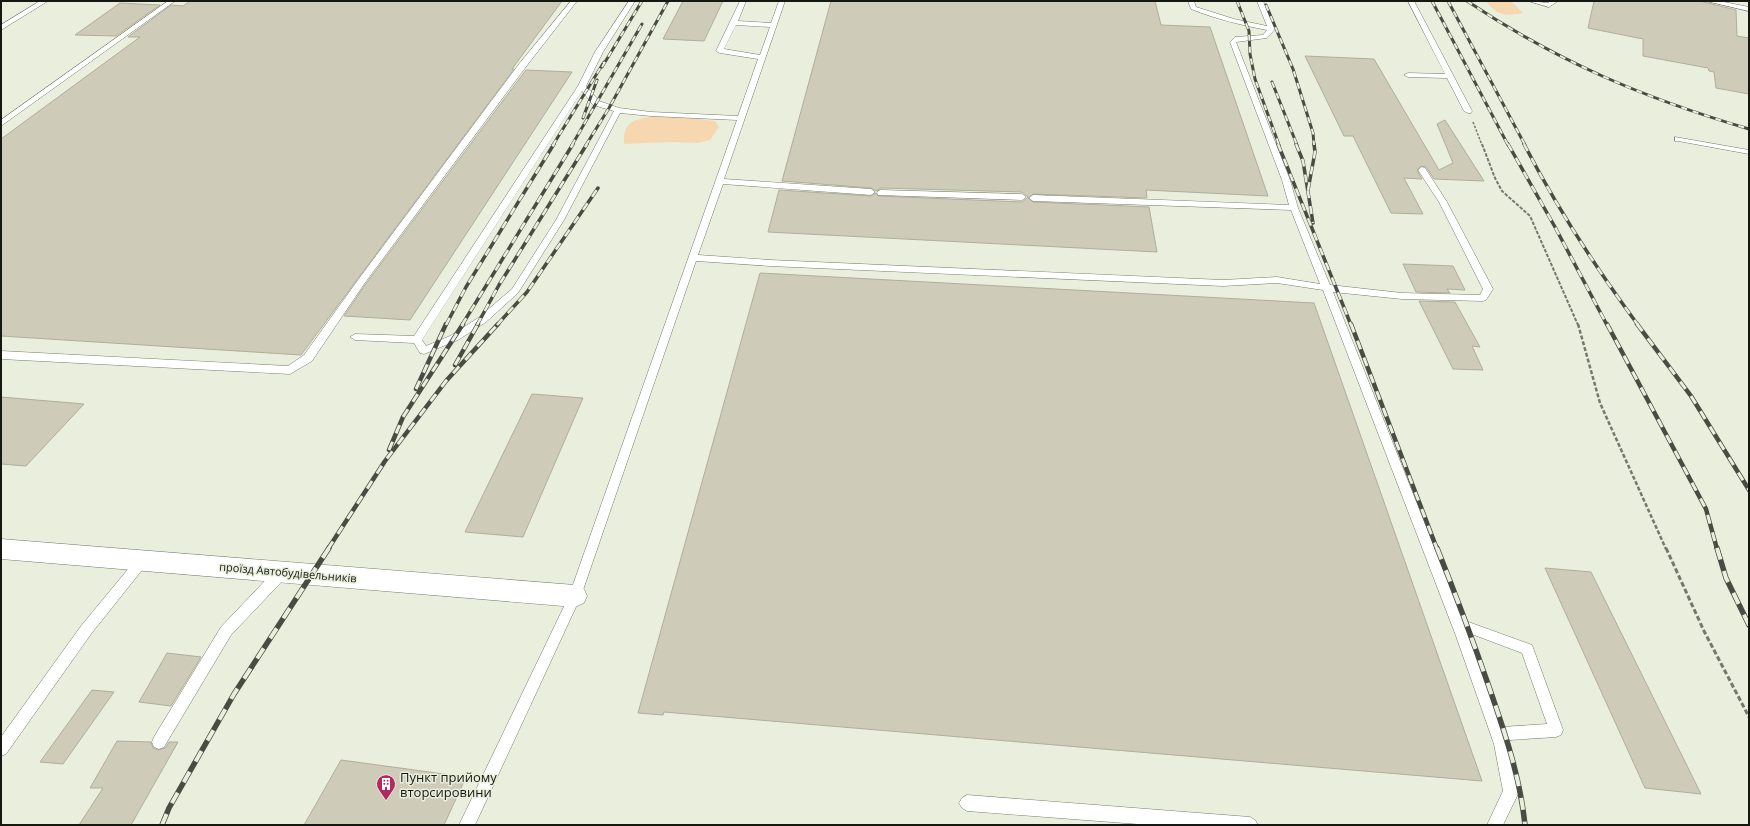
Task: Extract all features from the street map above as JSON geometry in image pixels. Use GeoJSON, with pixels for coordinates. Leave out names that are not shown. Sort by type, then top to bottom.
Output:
{"type":"FeatureCollection","features":[{"type":"Feature","properties":{"kind":"street","name":"проїзд Автобудівельників"},"geometry":{"type":"LineString","coordinates":[[1,549],[575,596]]}},
{"type":"Feature","properties":{"kind":"lane"},"geometry":{"type":"LineString","coordinates":[[1,28],[45,1]]}},
{"type":"Feature","properties":{"kind":"lane"},"geometry":{"type":"LineString","coordinates":[[1,124],[172,1]]}},
{"type":"Feature","properties":{"kind":"lane"},"geometry":{"type":"LineString","coordinates":[[1,355],[290,370],[308,358],[361,282],[522,66],[574,1]]}},
{"type":"Feature","properties":{"kind":"lane"},"geometry":{"type":"LineString","coordinates":[[418,340],[582,86],[599,52],[632,1]]}},
{"type":"Feature","properties":{"kind":"lane"},"geometry":{"type":"LineString","coordinates":[[743,1],[720,51],[762,57]]}},
{"type":"Feature","properties":{"kind":"lane"},"geometry":{"type":"LineString","coordinates":[[467,825],[575,596],[782,1]]}},
{"type":"Feature","properties":{"kind":"lane"},"geometry":{"type":"LineString","coordinates":[[1191,1],[1193,8],[1214,16],[1244,24],[1272,29]]}},
{"type":"Feature","properties":{"kind":"lane"},"geometry":{"type":"LineString","coordinates":[[1260,1],[1272,29]]}},
{"type":"Feature","properties":{"kind":"lane"},"geometry":{"type":"LineString","coordinates":[[1411,1],[1468,111]]}},
{"type":"Feature","properties":{"kind":"lane"},"geometry":{"type":"LineString","coordinates":[[1530,1],[1549,5],[1555,1]]}},
{"type":"Feature","properties":{"kind":"lane"},"geometry":{"type":"LineString","coordinates":[[1708,1],[1749,9]]}},
{"type":"Feature","properties":{"kind":"lane"},"geometry":{"type":"LineString","coordinates":[[734,23],[774,25]]}},
{"type":"Feature","properties":{"kind":"lane"},"geometry":{"type":"LineString","coordinates":[[1272,29],[1265,37],[1235,39],[1234,42],[1286,180],[1294,208],[1458,624],[1500,744],[1511,792],[1495,825]]}},
{"type":"Feature","properties":{"kind":"lane"},"geometry":{"type":"LineString","coordinates":[[1408,75],[1450,76]]}},
{"type":"Feature","properties":{"kind":"lane"},"geometry":{"type":"LineString","coordinates":[[582,86],[596,103],[618,110],[651,114],[741,118]]}},
{"type":"Feature","properties":{"kind":"lane"},"geometry":{"type":"LineString","coordinates":[[418,340],[424,351],[454,338],[482,320],[515,291],[560,220],[618,110]]}},
{"type":"Feature","properties":{"kind":"lane"},"geometry":{"type":"LineString","coordinates":[[1678,139],[1749,152]]}},
{"type":"Feature","properties":{"kind":"lane"},"geometry":{"type":"LineString","coordinates":[[693,258],[770,264],[1223,283],[1277,280],[1326,288],[1402,296],[1483,298],[1488,289],[1443,202],[1422,170]]}},
{"type":"Feature","properties":{"kind":"lane"},"geometry":{"type":"LineString","coordinates":[[719,181],[871,192]]}},
{"type":"Feature","properties":{"kind":"lane"},"geometry":{"type":"LineString","coordinates":[[881,193],[1022,197]]}},
{"type":"Feature","properties":{"kind":"lane"},"geometry":{"type":"LineString","coordinates":[[1033,198],[1294,208]]}},
{"type":"Feature","properties":{"kind":"lane"},"geometry":{"type":"LineString","coordinates":[[355,337],[418,340]]}},
{"type":"Feature","properties":{"kind":"lane"},"geometry":{"type":"LineString","coordinates":[[1,749],[86,630],[142,561]]}},
{"type":"Feature","properties":{"kind":"lane"},"geometry":{"type":"LineString","coordinates":[[159,742],[226,632],[282,572]]}},
{"type":"Feature","properties":{"kind":"lane"},"geometry":{"type":"LineString","coordinates":[[1458,624],[1527,649],[1556,730],[1505,733],[1500,744]]}},
{"type":"Feature","properties":{"kind":"lane"},"geometry":{"type":"LineString","coordinates":[[967,803],[1250,825]]}},
{"type":"Feature","properties":{"kind":"path"},"geometry":{"type":"LineString","coordinates":[[1468,111],[1490,168],[1502,191],[1530,216],[1576,318],[1600,403],[1704,631],[1749,717]]}},
{"type":"Feature","properties":{"kind":"shaded area"},"geometry":{"type":"Polygon","coordinates":[[[1486,1],[1511,1],[1523,13],[1502,14],[1494,10],[1486,1]]]}},
{"type":"Feature","properties":{"kind":"shaded area"},"geometry":{"type":"Polygon","coordinates":[[[654,116],[715,121],[719,127],[710,140],[697,143],[671,142],[624,144],[625,130],[631,123],[654,116]]]}},
{"type":"Feature","properties":{"kind":"building"},"geometry":{"type":"Polygon","coordinates":[[[190,1],[562,1],[512,69],[514,69],[301,355],[1,336],[1,139],[140,37],[128,37],[171,5],[183,6],[190,1]]]}},
{"type":"Feature","properties":{"kind":"building"},"geometry":{"type":"Polygon","coordinates":[[[683,1],[723,1],[704,41],[663,39],[683,1]]]}},
{"type":"Feature","properties":{"kind":"building"},"geometry":{"type":"Polygon","coordinates":[[[831,1],[1155,1],[1161,25],[1210,27],[1268,196],[1146,190],[1147,198],[1033,194],[1028,198],[1033,202],[1149,207],[1157,252],[768,232],[779,190],[871,196],[876,193],[878,196],[1022,202],[1028,197],[1022,192],[881,188],[876,191],[871,188],[782,181],[831,1]]]}},
{"type":"Feature","properties":{"kind":"building"},"geometry":{"type":"Polygon","coordinates":[[[1594,1],[1700,1],[1736,10],[1737,36],[1749,38],[1749,94],[1716,88],[1714,72],[1709,71],[1708,68],[1643,56],[1643,39],[1588,28],[1594,1]]]}},
{"type":"Feature","properties":{"kind":"building"},"geometry":{"type":"Polygon","coordinates":[[[120,3],[160,5],[116,36],[75,35],[120,3]]]}},
{"type":"Feature","properties":{"kind":"building"},"geometry":{"type":"Polygon","coordinates":[[[1305,56],[1374,59],[1439,170],[1453,163],[1437,124],[1445,120],[1484,181],[1434,179],[1426,167],[1421,166],[1417,170],[1422,179],[1404,178],[1423,214],[1391,213],[1353,136],[1344,136],[1305,56]]]}},
{"type":"Feature","properties":{"kind":"building"},"geometry":{"type":"Polygon","coordinates":[[[526,70],[572,72],[410,320],[344,316],[365,285],[526,70]]]}},
{"type":"Feature","properties":{"kind":"building"},"geometry":{"type":"Polygon","coordinates":[[[1403,264],[1453,266],[1465,290],[1447,289],[1450,293],[1416,292],[1403,264]]]}},
{"type":"Feature","properties":{"kind":"building"},"geometry":{"type":"Polygon","coordinates":[[[760,273],[1314,303],[1482,781],[664,712],[663,715],[638,713],[760,273]]]}},
{"type":"Feature","properties":{"kind":"building"},"geometry":{"type":"Polygon","coordinates":[[[1419,301],[1455,302],[1480,347],[1472,346],[1483,370],[1453,369],[1419,301]]]}},
{"type":"Feature","properties":{"kind":"building"},"geometry":{"type":"Polygon","coordinates":[[[532,394],[583,398],[523,537],[465,532],[532,394]]]}},
{"type":"Feature","properties":{"kind":"building"},"geometry":{"type":"Polygon","coordinates":[[[1,397],[84,404],[26,466],[1,464],[1,397]]]}},
{"type":"Feature","properties":{"kind":"building"},"geometry":{"type":"Polygon","coordinates":[[[1545,568],[1591,572],[1701,794],[1645,788],[1545,568]]]}},
{"type":"Feature","properties":{"kind":"building"},"geometry":{"type":"Polygon","coordinates":[[[167,653],[201,657],[171,706],[139,702],[167,653]]]}},
{"type":"Feature","properties":{"kind":"building"},"geometry":{"type":"Polygon","coordinates":[[[92,690],[114,692],[63,764],[40,762],[92,690]]]}},
{"type":"Feature","properties":{"kind":"building"},"geometry":{"type":"Polygon","coordinates":[[[117,741],[151,742],[153,748],[158,750],[165,748],[169,742],[178,742],[131,825],[79,825],[103,788],[90,788],[117,741]]]}},
{"type":"Feature","properties":{"kind":"building","name":"Пункт прийому вторсировини"},"geometry":{"type":"Polygon","coordinates":[[[341,760],[466,777],[444,825],[304,825],[341,760]]]}},
{"type":"Feature","properties":{"kind":"railway"},"geometry":{"type":"LineString","coordinates":[[602,67],[642,1]]}},
{"type":"Feature","properties":{"kind":"railway"},"geometry":{"type":"LineString","coordinates":[[586,145],[609,108],[668,1]]}},
{"type":"Feature","properties":{"kind":"railway"},"geometry":{"type":"LineString","coordinates":[[1237,1],[1249,31],[1250,54],[1255,79],[1279,145]]}},
{"type":"Feature","properties":{"kind":"railway"},"geometry":{"type":"LineString","coordinates":[[1432,1],[1508,145]]}},
{"type":"Feature","properties":{"kind":"railway"},"geometry":{"type":"LineString","coordinates":[[1448,1],[1525,145]]}},
{"type":"Feature","properties":{"kind":"railway"},"geometry":{"type":"LineString","coordinates":[[1467,1],[1501,23],[1535,42],[1603,76],[1673,104],[1749,129]]}},
{"type":"Feature","properties":{"kind":"railway"},"geometry":{"type":"LineString","coordinates":[[1266,5],[1293,69],[1313,133],[1314,145]]}},
{"type":"Feature","properties":{"kind":"railway"},"geometry":{"type":"LineString","coordinates":[[572,145],[642,24]]}},
{"type":"Feature","properties":{"kind":"railway"},"geometry":{"type":"LineString","coordinates":[[553,145],[604,62]]}},
{"type":"Feature","properties":{"kind":"railway"},"geometry":{"type":"LineString","coordinates":[[583,118],[597,80]]}},
{"type":"Feature","properties":{"kind":"railway"},"geometry":{"type":"LineString","coordinates":[[1272,82],[1297,145]]}},
{"type":"Feature","properties":{"kind":"railway"},"geometry":{"type":"LineString","coordinates":[[446,325],[466,287],[554,144]]}},
{"type":"Feature","properties":{"kind":"railway"},"geometry":{"type":"LineString","coordinates":[[462,325],[573,144]]}},
{"type":"Feature","properties":{"kind":"railway"},"geometry":{"type":"LineString","coordinates":[[477,325],[499,285],[587,144]]}},
{"type":"Feature","properties":{"kind":"railway"},"geometry":{"type":"LineString","coordinates":[[1278,144],[1351,325]]}},
{"type":"Feature","properties":{"kind":"railway"},"geometry":{"type":"LineString","coordinates":[[1296,144],[1303,161],[1313,223]]}},
{"type":"Feature","properties":{"kind":"railway"},"geometry":{"type":"LineString","coordinates":[[1308,190],[1315,152],[1314,144]]}},
{"type":"Feature","properties":{"kind":"railway"},"geometry":{"type":"LineString","coordinates":[[1508,144],[1555,227],[1607,325]]}},
{"type":"Feature","properties":{"kind":"railway"},"geometry":{"type":"LineString","coordinates":[[1524,144],[1578,237],[1607,282],[1638,325]]}},
{"type":"Feature","properties":{"kind":"railway"},"geometry":{"type":"LineString","coordinates":[[497,325],[527,292],[598,188]]}},
{"type":"Feature","properties":{"kind":"railway"},"geometry":{"type":"LineString","coordinates":[[416,389],[446,324]]}},
{"type":"Feature","properties":{"kind":"railway"},"geometry":{"type":"LineString","coordinates":[[389,450],[403,417],[463,324]]}},
{"type":"Feature","properties":{"kind":"railway"},"geometry":{"type":"LineString","coordinates":[[455,365],[478,324]]}},
{"type":"Feature","properties":{"kind":"railway"},"geometry":{"type":"LineString","coordinates":[[328,549],[385,461],[446,381],[498,324]]}},
{"type":"Feature","properties":{"kind":"railway"},"geometry":{"type":"LineString","coordinates":[[1351,324],[1437,549]]}},
{"type":"Feature","properties":{"kind":"railway"},"geometry":{"type":"LineString","coordinates":[[1607,324],[1706,509],[1717,549]]}},
{"type":"Feature","properties":{"kind":"railway"},"geometry":{"type":"LineString","coordinates":[[1637,324],[1691,396],[1749,490]]}},
{"type":"Feature","properties":{"kind":"railway"},"geometry":{"type":"LineString","coordinates":[[162,825],[169,808],[234,694],[329,548]]}},
{"type":"Feature","properties":{"kind":"railway"},"geometry":{"type":"LineString","coordinates":[[1437,548],[1494,701],[1515,771],[1523,807],[1525,825]]}},
{"type":"Feature","properties":{"kind":"railway"},"geometry":{"type":"LineString","coordinates":[[1717,548],[1726,578],[1749,625]]}},
{"type":"Feature","properties":{"kind":"place","name":"Пункт прийому вторсировини"},"geometry":{"type":"Point","coordinates":[386,801]}}]}
